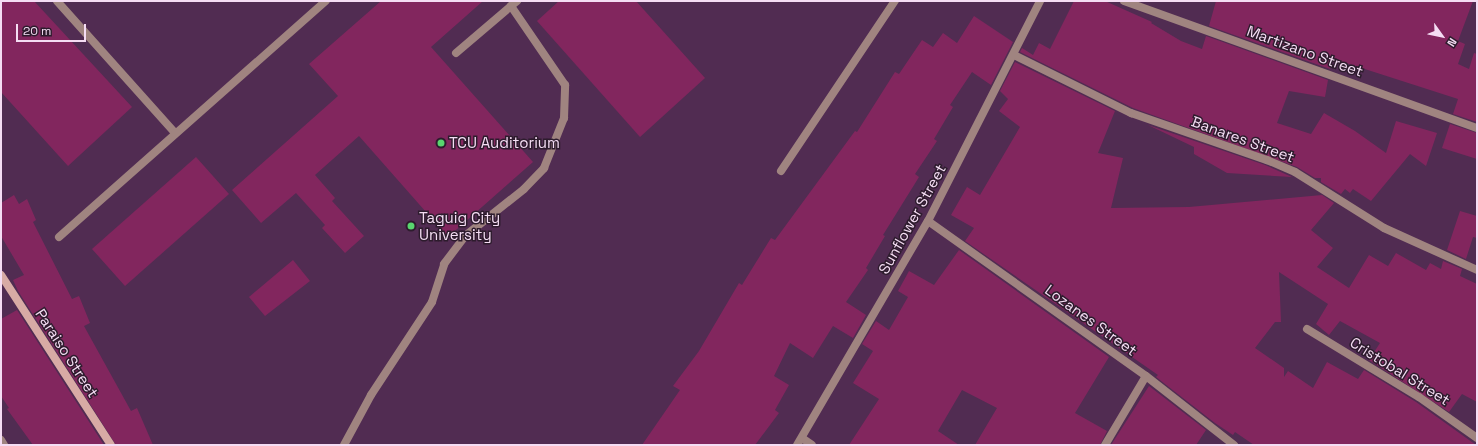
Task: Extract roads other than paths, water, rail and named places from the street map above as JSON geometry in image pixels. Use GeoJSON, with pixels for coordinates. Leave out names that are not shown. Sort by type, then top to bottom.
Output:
{"type":"FeatureCollection","features":[{"type":"Feature","properties":{"kind":"street"},"geometry":{"type":"LineString","coordinates":[[57,1],[174,133]]}},
{"type":"Feature","properties":{"kind":"street"},"geometry":{"type":"LineString","coordinates":[[780,171],[895,1]]}},
{"type":"Feature","properties":{"kind":"street","name":"Sunflower Street"},"geometry":{"type":"LineString","coordinates":[[799,442],[928,221],[1014,55],[1040,1]]}},
{"type":"Feature","properties":{"kind":"street","name":"Martizano Street"},"geometry":{"type":"LineString","coordinates":[[1124,1],[1477,128]]}},
{"type":"Feature","properties":{"kind":"street"},"geometry":{"type":"LineString","coordinates":[[59,237],[174,133],[323,2]]}},
{"type":"Feature","properties":{"kind":"street"},"geometry":{"type":"LineString","coordinates":[[344,445],[371,395],[432,302],[444,264],[465,236],[524,189],[544,168],[564,118],[565,85],[514,3],[456,53]]}},
{"type":"Feature","properties":{"kind":"street","name":"Banares Street"},"geometry":{"type":"LineString","coordinates":[[1014,55],[1131,113],[1267,160],[1295,172],[1384,228],[1477,270]]}},
{"type":"Feature","properties":{"kind":"street","name":"Lozanes Street"},"geometry":{"type":"LineString","coordinates":[[928,221],[1146,376],[1234,445]]}},
{"type":"Feature","properties":{"kind":"street","name":"Paraiso Street"},"geometry":{"type":"LineString","coordinates":[[1,275],[111,445]]}},
{"type":"Feature","properties":{"kind":"street","name":"Cristobal Street"},"geometry":{"type":"LineString","coordinates":[[1307,329],[1419,397],[1477,438]]}},
{"type":"Feature","properties":{"kind":"street"},"geometry":{"type":"LineString","coordinates":[[1105,445],[1146,376]]}},
{"type":"Feature","properties":{"kind":"street"},"geometry":{"type":"LineString","coordinates":[[1,440],[4,445]]}},
{"type":"Feature","properties":{"kind":"street"},"geometry":{"type":"LineString","coordinates":[[799,442],[812,445]]}},
{"type":"Feature","properties":{"kind":"place","name":"TCU Auditorium"},"geometry":{"type":"Point","coordinates":[441,143]}},
{"type":"Feature","properties":{"kind":"place","name":"Taguig City University"},"geometry":{"type":"Point","coordinates":[411,226]}}]}
